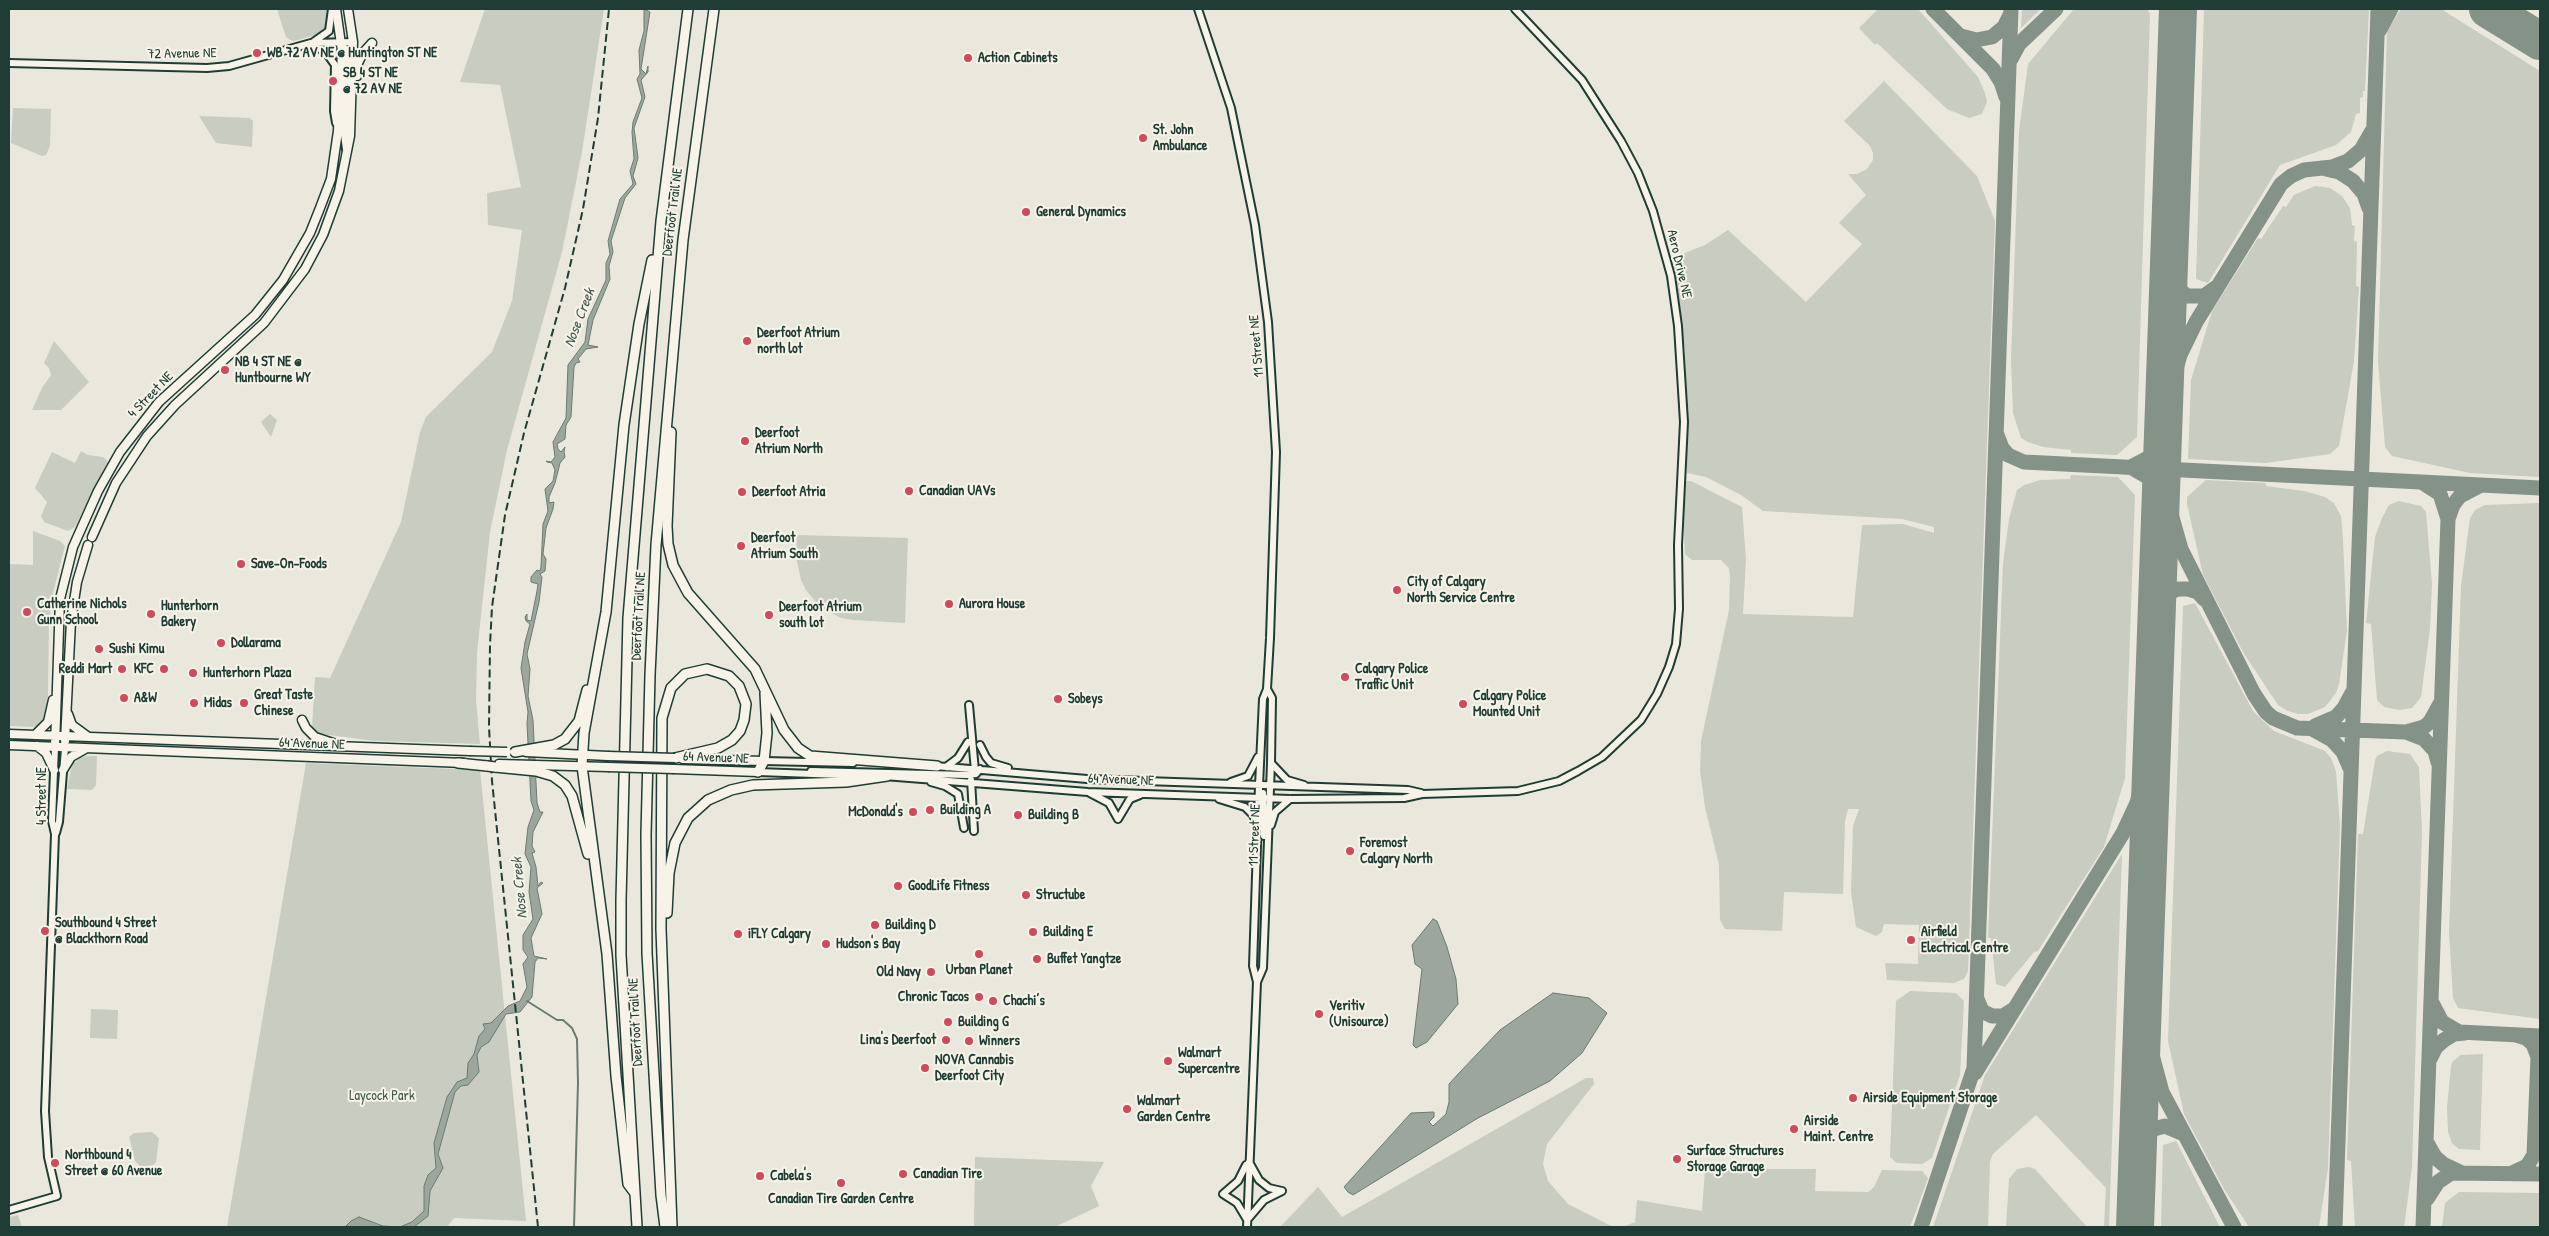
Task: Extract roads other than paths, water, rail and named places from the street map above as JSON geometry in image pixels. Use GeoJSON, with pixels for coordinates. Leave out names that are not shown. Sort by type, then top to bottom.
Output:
{"type":"FeatureCollection","features":[{"type":"Feature","properties":{"kind":"highway","name":"Deerfoot Trail NE"},"geometry":{"type":"LineString","coordinates":[[637,1227],[621,955],[628,618],[661,221],[688,9]]}},
{"type":"Feature","properties":{"kind":"highway","name":"Deerfoot Trail NE"},"geometry":{"type":"LineString","coordinates":[[665,1227],[661,1195],[650,1022],[646,835],[656,545],[684,230],[714,9]]}},
{"type":"Feature","properties":{"kind":"highway"},"geometry":{"type":"LineString","coordinates":[[635,1193],[628,1184],[616,1076],[607,954],[597,888],[582,755],[600,649],[624,425],[639,324],[661,221]]}},
{"type":"Feature","properties":{"kind":"highway"},"geometry":{"type":"LineString","coordinates":[[672,362],[673,392],[667,526],[668,544],[673,565],[688,593],[748,660],[764,687],[784,730],[798,748],[810,756],[942,766]]}},
{"type":"Feature","properties":{"kind":"highway"},"geometry":{"type":"LineString","coordinates":[[511,752],[554,745],[570,734],[579,721],[600,649]]}},
{"type":"Feature","properties":{"kind":"highway"},"geometry":{"type":"LineString","coordinates":[[672,1227],[664,1014],[660,778],[663,712],[671,688],[686,674],[707,669],[729,676],[739,686],[745,700],[746,715],[740,731],[732,740],[718,748],[675,758]]}},
{"type":"Feature","properties":{"kind":"highway"},"geometry":{"type":"LineString","coordinates":[[758,772],[764,761],[768,718],[764,687]]}},
{"type":"Feature","properties":{"kind":"highway"},"geometry":{"type":"LineString","coordinates":[[458,763],[536,771],[553,776],[565,785],[572,796],[597,888]]}},
{"type":"Feature","properties":{"kind":"highway"},"geometry":{"type":"LineString","coordinates":[[664,1014],[670,863],[679,833],[698,808],[718,794],[742,787],[846,782],[887,776]]}},
{"type":"Feature","properties":{"kind":"main road","name":"4 Street NE"},"geometry":{"type":"LineString","coordinates":[[55,747],[58,614],[66,568],[73,547],[104,478],[135,430],[159,402],[255,315],[283,280],[310,233],[320,208],[334,165],[338,128],[341,42],[334,9]]}},
{"type":"Feature","properties":{"kind":"main road","name":"4 Street NE"},"geometry":{"type":"LineString","coordinates":[[92,537],[116,484],[147,436],[176,405],[264,323],[305,269],[323,236],[333,209],[347,154],[350,133],[353,42],[348,9]]}},
{"type":"Feature","properties":{"kind":"main road"},"geometry":{"type":"LineString","coordinates":[[350,133],[358,63],[372,42]]}},
{"type":"Feature","properties":{"kind":"main road","name":"4 Street NE"},"geometry":{"type":"LineString","coordinates":[[65,748],[71,621],[77,582],[88,545]]}},
{"type":"Feature","properties":{"kind":"main road"},"geometry":{"type":"LineString","coordinates":[[35,735],[48,722],[57,684]]}},
{"type":"Feature","properties":{"kind":"main road"},"geometry":{"type":"LineString","coordinates":[[67,709],[72,726],[89,738]]}},
{"type":"Feature","properties":{"kind":"main road"},"geometry":{"type":"LineString","coordinates":[[302,720],[306,728],[315,737],[345,747]]}},
{"type":"Feature","properties":{"kind":"main road","name":"64 Avenue NE"},"geometry":{"type":"LineString","coordinates":[[9,734],[764,761]]}},
{"type":"Feature","properties":{"kind":"main road","name":"64 Avenue NE"},"geometry":{"type":"LineString","coordinates":[[9,745],[458,763]]}},
{"type":"Feature","properties":{"kind":"main road"},"geometry":{"type":"LineString","coordinates":[[37,746],[46,753],[54,770]]}},
{"type":"Feature","properties":{"kind":"main road"},"geometry":{"type":"LineString","coordinates":[[63,770],[72,757],[86,749]]}},
{"type":"Feature","properties":{"kind":"main road","name":"64 Avenue NE"},"geometry":{"type":"LineString","coordinates":[[484,765],[582,766],[758,772]]}},
{"type":"Feature","properties":{"kind":"street"},"geometry":{"type":"LineString","coordinates":[[310,44],[329,31],[334,9]]}},
{"type":"Feature","properties":{"kind":"street","name":"11 Street NE"},"geometry":{"type":"LineString","coordinates":[[1198,9],[1231,108],[1254,225],[1268,322],[1276,452],[1267,689],[1263,699],[1259,786]]}},
{"type":"Feature","properties":{"kind":"street","name":"Aero Drive NE"},"geometry":{"type":"LineString","coordinates":[[1515,9],[1582,80],[1621,141],[1638,173],[1666,252],[1676,301],[1684,422],[1678,570]]}},
{"type":"Feature","properties":{"kind":"street"},"geometry":{"type":"LineString","coordinates":[[341,42],[348,56],[344,135],[347,154]]}},
{"type":"Feature","properties":{"kind":"street","name":"72 Avenue NE"},"geometry":{"type":"LineString","coordinates":[[9,62],[207,68],[228,66],[310,44],[353,42]]}},
{"type":"Feature","properties":{"kind":"street"},"geometry":{"type":"LineString","coordinates":[[310,44],[325,51],[335,65],[334,111],[338,128]]}},
{"type":"Feature","properties":{"kind":"street","name":"4 Street NE"},"geometry":{"type":"LineString","coordinates":[[88,545],[92,537]]}},
{"type":"Feature","properties":{"kind":"street","name":"64 Avenue NE"},"geometry":{"type":"LineString","coordinates":[[764,761],[967,768],[980,783],[1088,792],[1290,799],[1404,798],[1422,794],[1518,791],[1559,781],[1602,758],[1641,720],[1658,694],[1676,644],[1679,609],[1678,570]]}},
{"type":"Feature","properties":{"kind":"street","name":"11 Street NE"},"geometry":{"type":"LineString","coordinates":[[1247,1227],[1248,1161],[1257,982],[1253,966],[1258,826],[1264,798],[1270,786],[1271,763],[1272,698],[1267,689]]}},
{"type":"Feature","properties":{"kind":"street"},"geometry":{"type":"LineString","coordinates":[[969,705],[974,774],[974,831]]}},
{"type":"Feature","properties":{"kind":"street"},"geometry":{"type":"LineString","coordinates":[[942,766],[958,758],[968,742]]}},
{"type":"Feature","properties":{"kind":"street"},"geometry":{"type":"LineString","coordinates":[[1229,783],[1250,773],[1262,743]]}},
{"type":"Feature","properties":{"kind":"street"},"geometry":{"type":"LineString","coordinates":[[980,745],[988,760],[998,766],[1054,772],[1066,776]]}},
{"type":"Feature","properties":{"kind":"street","name":"4 Street NE"},"geometry":{"type":"LineString","coordinates":[[9,1210],[57,1196],[48,1157],[45,1110],[55,834],[52,822],[55,747]]}},
{"type":"Feature","properties":{"kind":"street","name":"4 Street NE"},"geometry":{"type":"LineString","coordinates":[[55,834],[59,822],[65,748]]}},
{"type":"Feature","properties":{"kind":"street"},"geometry":{"type":"LineString","coordinates":[[1271,763],[1287,780],[1318,788]]}},
{"type":"Feature","properties":{"kind":"street"},"geometry":{"type":"LineString","coordinates":[[791,773],[820,770],[974,774]]}},
{"type":"Feature","properties":{"kind":"street","name":"64 Avenue NE"},"geometry":{"type":"LineString","coordinates":[[758,772],[918,778],[974,774],[1066,776],[1259,786],[1408,790],[1422,794]]}},
{"type":"Feature","properties":{"kind":"street"},"geometry":{"type":"LineString","coordinates":[[918,778],[945,786],[958,794],[964,828]]}},
{"type":"Feature","properties":{"kind":"street"},"geometry":{"type":"LineString","coordinates":[[1259,786],[1264,798],[1266,893]]}},
{"type":"Feature","properties":{"kind":"street"},"geometry":{"type":"LineString","coordinates":[[1088,792],[1109,803],[1118,819],[1130,799],[1143,794]]}},
{"type":"Feature","properties":{"kind":"street"},"geometry":{"type":"LineString","coordinates":[[1203,795],[1233,802],[1245,807],[1253,815],[1258,826]]}},
{"type":"Feature","properties":{"kind":"street","name":"11 Street NE"},"geometry":{"type":"LineString","coordinates":[[1257,982],[1263,968],[1266,893],[1268,836],[1264,798]]}},
{"type":"Feature","properties":{"kind":"street"},"geometry":{"type":"LineString","coordinates":[[1268,836],[1275,812],[1290,799]]}},
{"type":"Feature","properties":{"kind":"street"},"geometry":{"type":"LineString","coordinates":[[1248,1161],[1260,1181],[1269,1188],[1282,1191],[1264,1200],[1247,1220],[1237,1203],[1223,1194],[1238,1181],[1248,1161]]}},
{"type":"Feature","properties":{"kind":"waterway"},"geometry":{"type":"LineString","coordinates":[[527,1001],[557,1020],[563,1020],[572,1028],[577,1039],[578,1083],[574,1227]]}},
{"type":"Feature","properties":{"kind":"railway"},"geometry":{"type":"LineString","coordinates":[[538,1227],[492,781],[489,727],[492,607],[505,515],[524,433],[565,288],[583,209],[598,118],[609,9]]}},
{"type":"Feature","properties":{"kind":"place","name":"WB 72 AV NE @ Huntington ST NE"},"geometry":{"type":"Point","coordinates":[257,53]}},
{"type":"Feature","properties":{"kind":"place","name":"Action Cabinets"},"geometry":{"type":"Point","coordinates":[968,58]}},
{"type":"Feature","properties":{"kind":"place","name":"SB 4 ST NE @ 72 AV NE"},"geometry":{"type":"Point","coordinates":[333,81]}},
{"type":"Feature","properties":{"kind":"place","name":"St. John Ambulance"},"geometry":{"type":"Point","coordinates":[1143,138]}},
{"type":"Feature","properties":{"kind":"place","name":"General Dynamics"},"geometry":{"type":"Point","coordinates":[1026,212]}},
{"type":"Feature","properties":{"kind":"place","name":"Deerfoot Atrium north lot"},"geometry":{"type":"Point","coordinates":[747,341]}},
{"type":"Feature","properties":{"kind":"place","name":"NB 4 ST NE @ Huntbourne WY"},"geometry":{"type":"Point","coordinates":[225,370]}},
{"type":"Feature","properties":{"kind":"place","name":"Deerfoot Atrium North"},"geometry":{"type":"Point","coordinates":[745,441]}},
{"type":"Feature","properties":{"kind":"place","name":"Canadian UAVs"},"geometry":{"type":"Point","coordinates":[909,491]}},
{"type":"Feature","properties":{"kind":"place","name":"Deerfoot Atria"},"geometry":{"type":"Point","coordinates":[742,492]}},
{"type":"Feature","properties":{"kind":"place","name":"Deerfoot Atrium South"},"geometry":{"type":"Point","coordinates":[741,546]}},
{"type":"Feature","properties":{"kind":"place","name":"Save-On-Foods"},"geometry":{"type":"Point","coordinates":[241,564]}},
{"type":"Feature","properties":{"kind":"place","name":"City of Calgary North Service Centre"},"geometry":{"type":"Point","coordinates":[1397,590]}},
{"type":"Feature","properties":{"kind":"place","name":"Aurora House"},"geometry":{"type":"Point","coordinates":[949,604]}},
{"type":"Feature","properties":{"kind":"place","name":"Catherine Nichols Gunn School"},"geometry":{"type":"Point","coordinates":[27,612]}},
{"type":"Feature","properties":{"kind":"place","name":"Hunterhorn Bakery"},"geometry":{"type":"Point","coordinates":[151,614]}},
{"type":"Feature","properties":{"kind":"place","name":"Deerfoot Atrium south lot"},"geometry":{"type":"Point","coordinates":[769,615]}},
{"type":"Feature","properties":{"kind":"place","name":"Dollarama"},"geometry":{"type":"Point","coordinates":[221,643]}},
{"type":"Feature","properties":{"kind":"place","name":"Sushi Kimu"},"geometry":{"type":"Point","coordinates":[99,649]}},
{"type":"Feature","properties":{"kind":"place","name":"Reddi Mart"},"geometry":{"type":"Point","coordinates":[122,669]}},
{"type":"Feature","properties":{"kind":"place","name":"KFC"},"geometry":{"type":"Point","coordinates":[164,669]}},
{"type":"Feature","properties":{"kind":"place","name":"Hunterhorn Plaza"},"geometry":{"type":"Point","coordinates":[193,673]}},
{"type":"Feature","properties":{"kind":"place","name":"Calgary Police Traffic Unit"},"geometry":{"type":"Point","coordinates":[1345,677]}},
{"type":"Feature","properties":{"kind":"place","name":"A&W"},"geometry":{"type":"Point","coordinates":[124,698]}},
{"type":"Feature","properties":{"kind":"place","name":"Sobeys"},"geometry":{"type":"Point","coordinates":[1058,699]}},
{"type":"Feature","properties":{"kind":"place","name":"Midas"},"geometry":{"type":"Point","coordinates":[194,703]}},
{"type":"Feature","properties":{"kind":"place","name":"Great Taste Chinese"},"geometry":{"type":"Point","coordinates":[244,703]}},
{"type":"Feature","properties":{"kind":"place","name":"Calgary Police Mounted Unit"},"geometry":{"type":"Point","coordinates":[1463,704]}},
{"type":"Feature","properties":{"kind":"place","name":"Building A"},"geometry":{"type":"Point","coordinates":[930,810]}},
{"type":"Feature","properties":{"kind":"place","name":"McDonald's"},"geometry":{"type":"Point","coordinates":[913,812]}},
{"type":"Feature","properties":{"kind":"place","name":"Building B"},"geometry":{"type":"Point","coordinates":[1018,815]}},
{"type":"Feature","properties":{"kind":"place","name":"Foremost Calgary North"},"geometry":{"type":"Point","coordinates":[1350,851]}},
{"type":"Feature","properties":{"kind":"place","name":"GoodLife Fitness"},"geometry":{"type":"Point","coordinates":[898,886]}},
{"type":"Feature","properties":{"kind":"place","name":"Structube"},"geometry":{"type":"Point","coordinates":[1026,895]}},
{"type":"Feature","properties":{"kind":"place","name":"Building D"},"geometry":{"type":"Point","coordinates":[875,925]}},
{"type":"Feature","properties":{"kind":"place","name":"Southbound 4 Street @ Blackthorn Road"},"geometry":{"type":"Point","coordinates":[45,931]}},
{"type":"Feature","properties":{"kind":"place","name":"Building E"},"geometry":{"type":"Point","coordinates":[1033,932]}},
{"type":"Feature","properties":{"kind":"place","name":"iFLY Calgary"},"geometry":{"type":"Point","coordinates":[738,934]}},
{"type":"Feature","properties":{"kind":"place","name":"Airfield Electrical Centre"},"geometry":{"type":"Point","coordinates":[1911,940]}},
{"type":"Feature","properties":{"kind":"place","name":"Hudson's Bay"},"geometry":{"type":"Point","coordinates":[826,944]}},
{"type":"Feature","properties":{"kind":"place","name":"Urban Planet"},"geometry":{"type":"Point","coordinates":[979,954]}},
{"type":"Feature","properties":{"kind":"place","name":"Buffet Yangtze"},"geometry":{"type":"Point","coordinates":[1037,959]}},
{"type":"Feature","properties":{"kind":"place","name":"Old Navy"},"geometry":{"type":"Point","coordinates":[931,972]}},
{"type":"Feature","properties":{"kind":"place","name":"Chronic Tacos"},"geometry":{"type":"Point","coordinates":[979,997]}},
{"type":"Feature","properties":{"kind":"place","name":"Chachi’s"},"geometry":{"type":"Point","coordinates":[993,1001]}},
{"type":"Feature","properties":{"kind":"place","name":"Veritiv (Unisource)"},"geometry":{"type":"Point","coordinates":[1319,1014]}},
{"type":"Feature","properties":{"kind":"place","name":"Building G"},"geometry":{"type":"Point","coordinates":[948,1022]}},
{"type":"Feature","properties":{"kind":"place","name":"Lina's Deerfoot"},"geometry":{"type":"Point","coordinates":[946,1040]}},
{"type":"Feature","properties":{"kind":"place","name":"Winners"},"geometry":{"type":"Point","coordinates":[969,1041]}},
{"type":"Feature","properties":{"kind":"place","name":"Walmart Supercentre"},"geometry":{"type":"Point","coordinates":[1168,1061]}},
{"type":"Feature","properties":{"kind":"place","name":"NOVA Cannabis Deerfoot City"},"geometry":{"type":"Point","coordinates":[925,1068]}},
{"type":"Feature","properties":{"kind":"place","name":"Airside Equipment Storage"},"geometry":{"type":"Point","coordinates":[1853,1098]}},
{"type":"Feature","properties":{"kind":"place","name":"Walmart Garden Centre"},"geometry":{"type":"Point","coordinates":[1127,1109]}},
{"type":"Feature","properties":{"kind":"place","name":"Airside Maint. Centre"},"geometry":{"type":"Point","coordinates":[1794,1129]}},
{"type":"Feature","properties":{"kind":"place","name":"Surface Structures Storage Garage"},"geometry":{"type":"Point","coordinates":[1677,1159]}},
{"type":"Feature","properties":{"kind":"place","name":"Northbound 4 Street @ 60 Avenue"},"geometry":{"type":"Point","coordinates":[55,1163]}},
{"type":"Feature","properties":{"kind":"place","name":"Canadian Tire"},"geometry":{"type":"Point","coordinates":[903,1174]}},
{"type":"Feature","properties":{"kind":"place","name":"Cabela's"},"geometry":{"type":"Point","coordinates":[760,1176]}},
{"type":"Feature","properties":{"kind":"place","name":"Canadian Tire Garden Centre"},"geometry":{"type":"Point","coordinates":[841,1183]}},
{"type":"Feature","properties":{"kind":"water label","name":"Nose Creek"},"geometry":{"type":"Point","coordinates":[580,318]}},
{"type":"Feature","properties":{"kind":"water label","name":"Nose Creek"},"geometry":{"type":"Point","coordinates":[520,888]}},
{"type":"Feature","properties":{"kind":"park label","name":"Laycock Park"},"geometry":{"type":"Point","coordinates":[382,1096]}}]}
